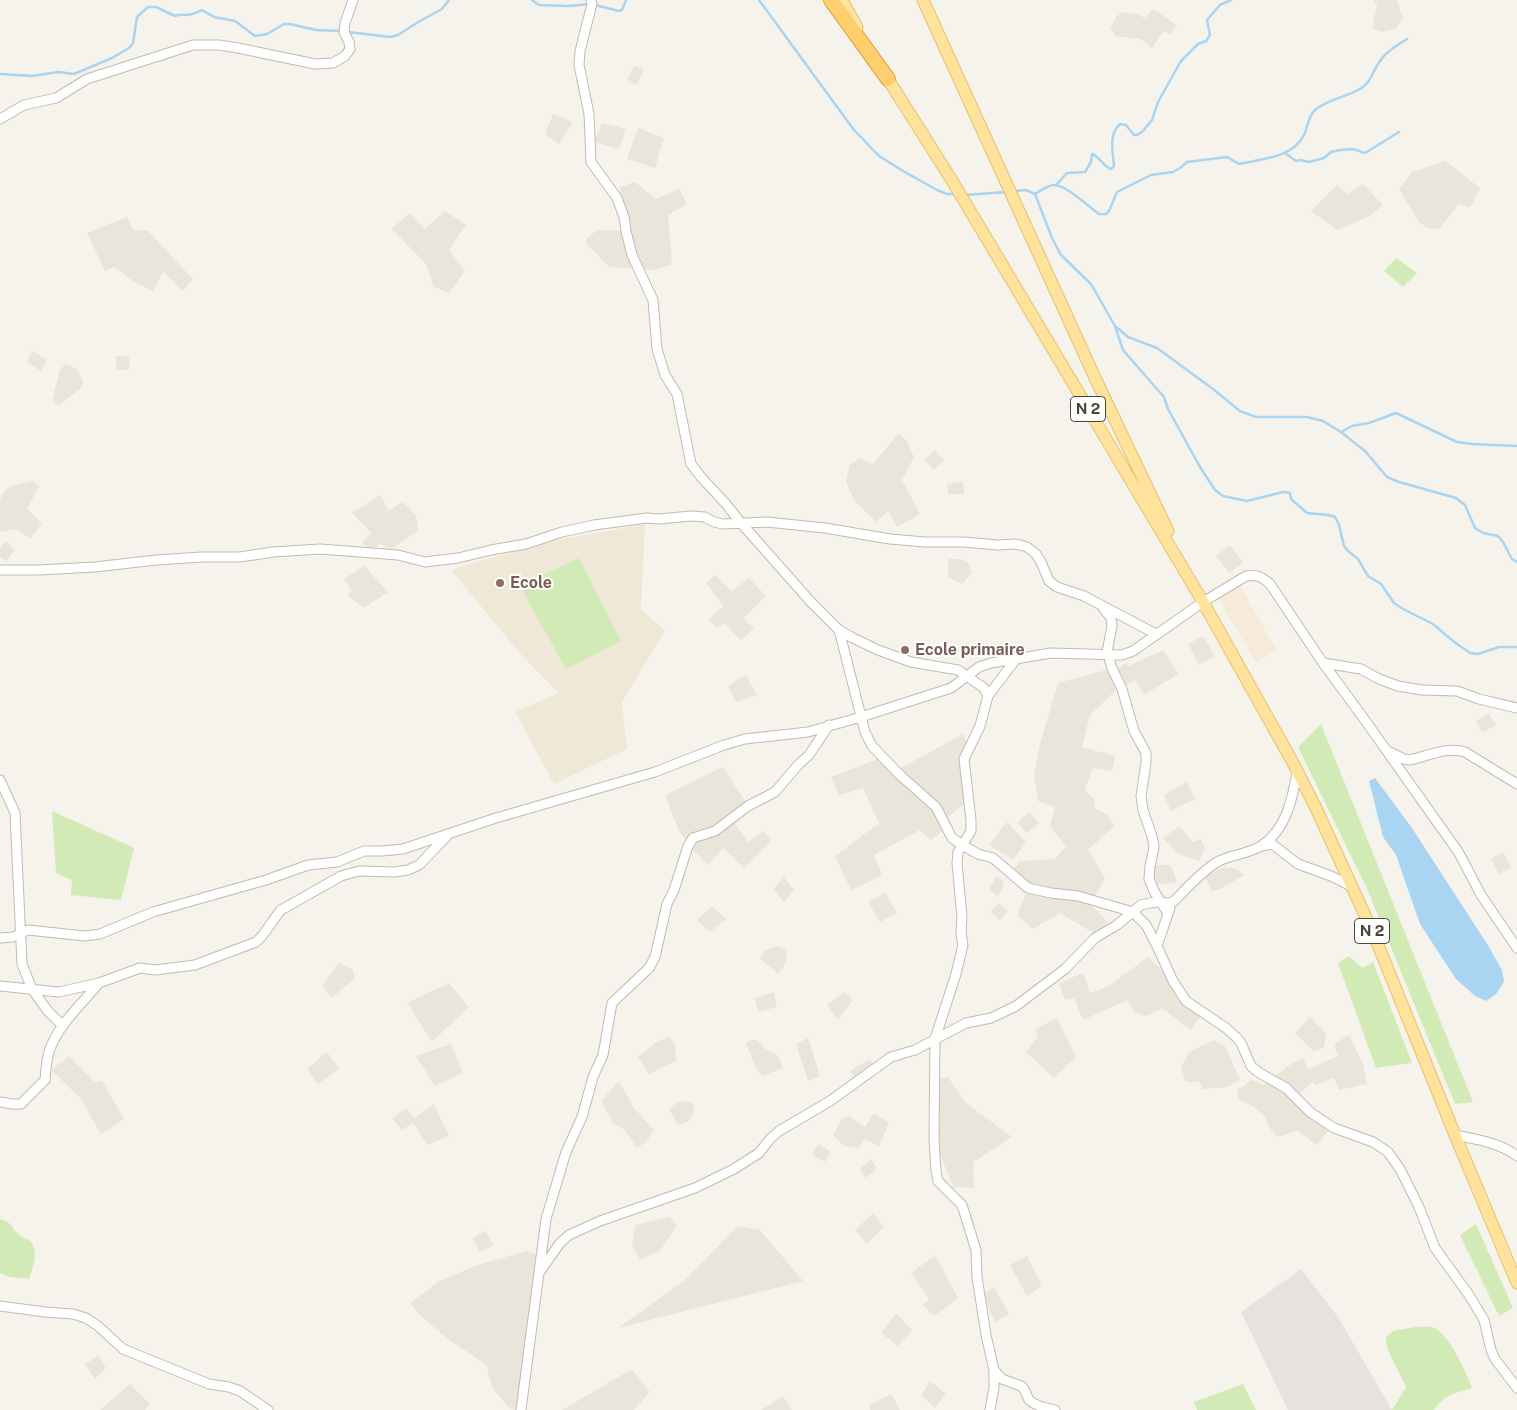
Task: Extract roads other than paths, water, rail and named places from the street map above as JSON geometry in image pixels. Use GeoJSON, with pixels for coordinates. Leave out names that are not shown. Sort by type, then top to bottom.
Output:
{"type":"FeatureCollection","features":[{"type":"Feature","properties":{"kind":"highway"},"geometry":{"type":"LineString","coordinates":[[831,0],[888,79]]}},
{"type":"Feature","properties":{"kind":"main road","name":"N 2"},"geometry":{"type":"LineString","coordinates":[[842,0],[1203,602],[1297,771],[1374,935],[1517,1283]]}},
{"type":"Feature","properties":{"kind":"main road","name":"N 2"},"geometry":{"type":"LineString","coordinates":[[923,0],[1126,442],[1203,602]]}},
{"type":"Feature","properties":{"kind":"street"},"geometry":{"type":"LineString","coordinates":[[0,119],[24,104],[56,98],[87,79],[193,45],[219,45],[315,64],[333,63],[345,56],[350,49],[344,32],[353,0]]}},
{"type":"Feature","properties":{"kind":"street"},"geometry":{"type":"LineString","coordinates":[[591,0],[592,4],[580,50],[579,65],[589,114],[591,162],[617,198],[624,217],[632,255],[653,300],[656,349],[665,375],[678,394],[691,464],[701,478],[810,601],[839,630],[852,638],[912,662],[958,670],[984,688],[988,696]]}},
{"type":"Feature","properties":{"kind":"street"},"geometry":{"type":"LineString","coordinates":[[0,570],[95,567],[156,560],[240,557],[273,552],[320,549],[398,555],[425,562],[458,558],[526,544],[562,532],[594,526],[647,518],[659,519],[691,516],[705,517],[722,524],[767,522],[825,528],[890,539],[998,545],[1016,544],[1027,547],[1036,554],[1042,562],[1049,581],[1057,587],[1084,596],[1156,634]]}},
{"type":"Feature","properties":{"kind":"street"},"geometry":{"type":"LineString","coordinates":[[0,938],[13,937],[28,930],[85,936],[100,934],[153,912],[266,880],[308,865],[336,862],[364,851],[403,849],[515,813],[655,772],[724,745],[745,739],[808,732],[861,717],[951,688],[979,667],[985,665],[1056,652],[1122,655],[1203,602],[1246,576],[1254,574],[1262,577],[1270,584],[1323,663],[1458,853],[1481,895],[1517,948]]}},
{"type":"Feature","properties":{"kind":"street"},"geometry":{"type":"LineString","coordinates":[[1099,604],[1111,618],[1112,626],[1107,652],[1122,689],[1134,731],[1146,753],[1141,796],[1143,810],[1154,847],[1149,879],[1167,912]]}},
{"type":"Feature","properties":{"kind":"street"},"geometry":{"type":"LineString","coordinates":[[839,630],[865,732],[872,746],[901,776],[936,807],[952,838],[978,854],[993,858],[1028,888],[1051,894],[1078,896],[1133,912],[1146,925],[1158,946],[1173,981],[1186,1000],[1226,1028],[1242,1043],[1251,1066],[1286,1088],[1318,1118],[1334,1128],[1373,1142],[1388,1152],[1395,1161],[1419,1207],[1434,1248],[1444,1259],[1484,1320],[1495,1359],[1517,1388]]}},
{"type":"Feature","properties":{"kind":"street"},"geometry":{"type":"LineString","coordinates":[[990,1410],[994,1388],[994,1370],[984,1325],[977,1277],[976,1250],[962,1205],[942,1187],[938,1181],[936,1171],[934,1139],[935,1038],[956,974],[963,945],[957,863],[958,852],[971,831],[972,820],[964,759],[980,726],[988,696],[1016,659]]}},
{"type":"Feature","properties":{"kind":"street"},"geometry":{"type":"LineString","coordinates":[[1323,663],[1361,669],[1379,679],[1398,686],[1422,690],[1457,691],[1479,699],[1517,708]]}},
{"type":"Feature","properties":{"kind":"street"},"geometry":{"type":"LineString","coordinates":[[520,1410],[546,1219],[566,1152],[582,1117],[593,1077],[603,1055],[612,1003],[649,968],[655,957],[667,904],[674,890],[688,846],[693,838],[715,831],[748,806],[775,792],[809,755],[829,725]]}},
{"type":"Feature","properties":{"kind":"street"},"geometry":{"type":"LineString","coordinates":[[1387,751],[1410,760],[1450,750],[1459,750],[1517,784]]}},
{"type":"Feature","properties":{"kind":"street"},"geometry":{"type":"LineString","coordinates":[[1260,846],[1273,835],[1282,823],[1293,796],[1297,771]]}},
{"type":"Feature","properties":{"kind":"street"},"geometry":{"type":"LineString","coordinates":[[0,780],[15,813],[22,964],[32,989],[47,1010],[63,1026]]}},
{"type":"Feature","properties":{"kind":"street"},"geometry":{"type":"LineString","coordinates":[[0,986],[59,992],[99,983],[140,968],[155,970],[195,965],[256,942],[281,910],[341,876],[359,872],[394,872],[408,870],[419,865],[449,834]]}},
{"type":"Feature","properties":{"kind":"street"},"geometry":{"type":"LineString","coordinates":[[1158,946],[1167,912],[1174,901],[1205,871],[1219,861],[1260,846],[1272,844],[1298,864],[1331,876],[1351,886]]}},
{"type":"Feature","properties":{"kind":"street"},"geometry":{"type":"LineString","coordinates":[[539,1273],[560,1243],[569,1235],[600,1221],[695,1188],[734,1169],[760,1153],[770,1139],[779,1131],[830,1101],[891,1057],[915,1050],[966,1023],[991,1018],[1016,1006],[1065,969],[1094,938],[1117,925],[1141,905],[1174,901]]}},
{"type":"Feature","properties":{"kind":"street"},"geometry":{"type":"LineString","coordinates":[[0,1102],[21,1104],[45,1080],[46,1064],[52,1042],[99,983]]}},
{"type":"Feature","properties":{"kind":"street"},"geometry":{"type":"LineString","coordinates":[[1455,1135],[1502,1147],[1517,1156]]}},
{"type":"Feature","properties":{"kind":"street"},"geometry":{"type":"LineString","coordinates":[[0,1306],[73,1314],[86,1318],[98,1326],[123,1349],[209,1384],[240,1391],[268,1410]]}},
{"type":"Feature","properties":{"kind":"street"},"geometry":{"type":"LineString","coordinates":[[994,1370],[1002,1379],[1021,1386],[1029,1400],[1033,1403],[1055,1410]]}},
{"type":"Feature","properties":{"kind":"water"},"geometry":{"type":"Polygon","coordinates":[[[1375,778],[1412,828],[1502,970],[1504,982],[1496,994],[1486,1001],[1475,996],[1456,979],[1420,924],[1396,855],[1383,837],[1369,781],[1375,778]]]}},
{"type":"Feature","properties":{"kind":"waterway"},"geometry":{"type":"LineString","coordinates":[[348,32],[390,37],[398,35],[442,9],[449,0]]}},
{"type":"Feature","properties":{"kind":"waterway"},"geometry":{"type":"LineString","coordinates":[[532,0],[539,5],[569,6],[590,4]]}},
{"type":"Feature","properties":{"kind":"waterway"},"geometry":{"type":"LineString","coordinates":[[595,5],[619,11],[622,10],[626,0]]}},
{"type":"Feature","properties":{"kind":"waterway"},"geometry":{"type":"LineString","coordinates":[[759,0],[854,130],[879,156],[937,190],[947,194],[955,194]]}},
{"type":"Feature","properties":{"kind":"waterway"},"geometry":{"type":"LineString","coordinates":[[1056,185],[1067,173],[1085,172],[1091,162],[1092,154],[1111,169],[1114,166],[1112,144],[1116,128],[1120,124],[1126,125],[1134,135],[1143,131],[1152,120],[1158,102],[1181,61],[1198,44],[1206,41],[1210,35],[1207,20],[1220,5],[1231,0]]}},
{"type":"Feature","properties":{"kind":"waterway"},"geometry":{"type":"LineString","coordinates":[[0,74],[32,76],[58,72],[74,74],[112,58],[129,48],[133,43],[137,17],[148,7],[156,7],[175,16],[187,15],[202,10],[214,17],[235,21],[255,36],[267,34],[284,24],[316,30],[342,31]]}},
{"type":"Feature","properties":{"kind":"waterway"},"geometry":{"type":"LineString","coordinates":[[1035,194],[1049,186],[1059,186],[1071,192],[1099,214],[1106,214],[1117,192],[1151,175],[1173,172],[1187,162],[1227,157],[1239,164],[1266,159],[1284,153],[1299,143],[1315,110],[1364,86],[1385,54],[1407,39]]}},
{"type":"Feature","properties":{"kind":"waterway"},"geometry":{"type":"LineString","coordinates":[[1285,153],[1296,161],[1309,162],[1324,158],[1331,152],[1340,150],[1353,149],[1365,153],[1399,132]]}},
{"type":"Feature","properties":{"kind":"waterway"},"geometry":{"type":"LineString","coordinates":[[1013,191],[1026,190],[1035,194],[1052,238],[1061,255],[1091,284],[1115,326],[1128,337],[1157,348],[1240,411],[1256,417],[1307,417],[1323,421],[1341,432],[1365,451],[1387,477],[1456,498],[1465,505],[1475,528],[1483,533],[1498,536],[1512,559],[1517,562]]}},
{"type":"Feature","properties":{"kind":"waterway"},"geometry":{"type":"LineString","coordinates":[[965,195],[1007,192]]}},
{"type":"Feature","properties":{"kind":"waterway"},"geometry":{"type":"LineString","coordinates":[[1115,326],[1123,350],[1164,397],[1168,409],[1215,490],[1223,496],[1247,501],[1283,492],[1290,493],[1291,499],[1307,513],[1335,517],[1344,546],[1358,559],[1368,576],[1381,584],[1394,603],[1433,624],[1470,653],[1478,654],[1499,647],[1517,647]]}},
{"type":"Feature","properties":{"kind":"waterway"},"geometry":{"type":"LineString","coordinates":[[1341,432],[1352,426],[1369,423],[1396,413],[1457,442],[1517,446]]}},
{"type":"Feature","properties":{"kind":"place","name":"Ecole"},"geometry":{"type":"Point","coordinates":[500,583]}},
{"type":"Feature","properties":{"kind":"place","name":"Ecole primaire"},"geometry":{"type":"Point","coordinates":[905,650]}}]}
